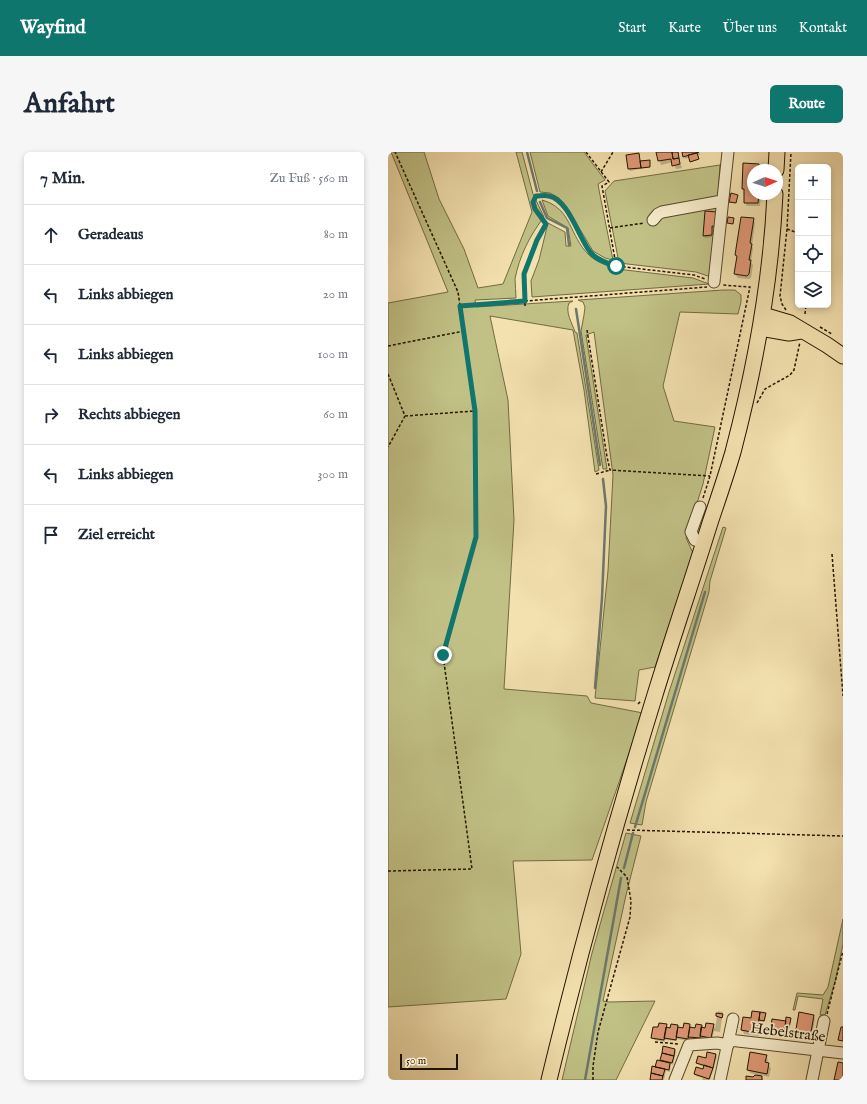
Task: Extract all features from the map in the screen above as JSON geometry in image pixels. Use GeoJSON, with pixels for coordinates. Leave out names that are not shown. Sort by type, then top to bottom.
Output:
{"type":"FeatureCollection","features":[{"type":"Feature","properties":{"kind":"main road"},"geometry":{"type":"LineString","coordinates":[[776,164],[777,152]]}},
{"type":"Feature","properties":{"kind":"main road"},"geometry":{"type":"LineString","coordinates":[[549,1080],[564,1016],[618,820],[654,698],[732,454],[752,372],[761,322],[770,263],[775,200]]}},
{"type":"Feature","properties":{"kind":"main road"},"geometry":{"type":"LineString","coordinates":[[761,322],[801,336],[809,333],[843,356]]}},
{"type":"Feature","properties":{"kind":"street"},"geometry":{"type":"LineString","coordinates":[[714,282],[728,152]]}},
{"type":"Feature","properties":{"kind":"street"},"geometry":{"type":"LineString","coordinates":[[653,220],[662,212],[722,201]]}},
{"type":"Feature","properties":{"kind":"street"},"geometry":{"type":"LineString","coordinates":[[700,507],[692,532],[695,540],[704,543]]}},
{"type":"Feature","properties":{"kind":"street"},"geometry":{"type":"LineString","coordinates":[[720,1080],[733,1019]]}},
{"type":"Feature","properties":{"kind":"street"},"geometry":{"type":"LineString","coordinates":[[812,1080],[824,1021]]}},
{"type":"Feature","properties":{"kind":"street","name":"Hebelstraße"},"geometry":{"type":"LineString","coordinates":[[689,1045],[729,1043],[843,1053]]}},
{"type":"Feature","properties":{"kind":"street"},"geometry":{"type":"LineString","coordinates":[[675,1080],[689,1045]]}},
{"type":"Feature","properties":{"kind":"path"},"geometry":{"type":"LineString","coordinates":[[388,871],[472,869],[443,655],[476,537],[475,411],[458,292],[395,152]]}},
{"type":"Feature","properties":{"kind":"path"},"geometry":{"type":"LineString","coordinates":[[586,152],[609,182],[602,186],[616,266]]}},
{"type":"Feature","properties":{"kind":"path"},"geometry":{"type":"LineString","coordinates":[[601,172],[612,152]]}},
{"type":"Feature","properties":{"kind":"path"},"geometry":{"type":"LineString","coordinates":[[791,152],[787,229],[780,296],[782,304],[791,314]]}},
{"type":"Feature","properties":{"kind":"path"},"geometry":{"type":"LineString","coordinates":[[525,306],[524,274],[537,240],[546,224],[535,209],[533,202],[536,196],[549,196],[558,200],[569,214],[591,253],[600,260],[616,266],[694,275],[723,285],[750,287],[710,476],[700,507]]}},
{"type":"Feature","properties":{"kind":"path"},"geometry":{"type":"LineString","coordinates":[[609,228],[653,220]]}},
{"type":"Feature","properties":{"kind":"path"},"geometry":{"type":"LineString","coordinates":[[787,229],[795,232]]}},
{"type":"Feature","properties":{"kind":"path"},"geometry":{"type":"LineString","coordinates":[[460,306],[710,287],[714,282]]}},
{"type":"Feature","properties":{"kind":"path"},"geometry":{"type":"LineString","coordinates":[[805,314],[806,308]]}},
{"type":"Feature","properties":{"kind":"path"},"geometry":{"type":"LineString","coordinates":[[587,330],[610,470]]}},
{"type":"Feature","properties":{"kind":"path"},"geometry":{"type":"LineString","coordinates":[[388,346],[464,331]]}},
{"type":"Feature","properties":{"kind":"path"},"geometry":{"type":"LineString","coordinates":[[757,406],[759,398],[765,389],[790,375],[794,370],[801,336]]}},
{"type":"Feature","properties":{"kind":"path"},"geometry":{"type":"LineString","coordinates":[[388,374],[405,416]]}},
{"type":"Feature","properties":{"kind":"path"},"geometry":{"type":"LineString","coordinates":[[405,416],[475,411]]}},
{"type":"Feature","properties":{"kind":"path"},"geometry":{"type":"LineString","coordinates":[[388,447],[405,416]]}},
{"type":"Feature","properties":{"kind":"path"},"geometry":{"type":"LineString","coordinates":[[596,474],[610,470],[710,476]]}},
{"type":"Feature","properties":{"kind":"path"},"geometry":{"type":"LineString","coordinates":[[832,554],[843,696]]}},
{"type":"Feature","properties":{"kind":"path"},"geometry":{"type":"LineString","coordinates":[[626,830],[843,836]]}},
{"type":"Feature","properties":{"kind":"path"},"geometry":{"type":"LineString","coordinates":[[593,1080],[593,1066],[598,1032],[630,917],[631,901],[627,877],[616,866]]}},
{"type":"Feature","properties":{"kind":"path"},"geometry":{"type":"LineString","coordinates":[[824,1021],[843,952]]}},
{"type":"Feature","properties":{"kind":"path"},"geometry":{"type":"LineString","coordinates":[[655,1042],[689,1045]]}},
{"type":"Feature","properties":{"kind":"green space"},"geometry":{"type":"Polygon","coordinates":[[[391,152],[424,152],[439,199],[464,249],[478,288],[503,284],[532,212],[516,152],[522,152],[533,194],[544,217],[534,231],[522,254],[515,279],[516,298],[475,300],[476,307],[573,301],[569,303],[568,314],[575,332],[577,333],[599,470],[595,472],[584,390],[573,330],[490,316],[508,400],[514,520],[504,689],[587,696],[591,703],[643,713],[592,860],[513,861],[521,954],[506,999],[388,1007],[388,303],[448,292],[391,152]]]}},
{"type":"Feature","properties":{"kind":"green space"},"geometry":{"type":"Polygon","coordinates":[[[530,152],[584,152],[605,180],[598,184],[613,260],[605,258],[593,251],[566,206],[559,198],[550,193],[540,192],[530,152]]]}},
{"type":"Feature","properties":{"kind":"green space"},"geometry":{"type":"Polygon","coordinates":[[[720,165],[711,277],[696,272],[619,263],[605,191],[614,181],[720,165]]]}},
{"type":"Feature","properties":{"kind":"green space"},"geometry":{"type":"Polygon","coordinates":[[[542,200],[559,209],[565,216],[582,248],[599,262],[617,269],[693,278],[709,284],[532,297],[531,281],[539,260],[548,223],[565,232],[566,246],[571,246],[568,228],[548,216],[542,200]]]}},
{"type":"Feature","properties":{"kind":"green space"},"geometry":{"type":"Polygon","coordinates":[[[735,290],[741,295],[738,314],[680,312],[663,386],[674,421],[715,427],[703,484],[686,538],[693,553],[655,667],[639,670],[635,701],[595,698],[608,571],[613,475],[594,332],[586,335],[607,469],[603,469],[581,331],[585,307],[583,302],[578,300],[735,290]]]}},
{"type":"Feature","properties":{"kind":"green space"},"geometry":{"type":"Polygon","coordinates":[[[723,527],[726,528],[710,581],[709,592],[646,802],[642,825],[630,823],[669,692],[723,527]]]}},
{"type":"Feature","properties":{"kind":"green space"},"geometry":{"type":"Polygon","coordinates":[[[626,833],[641,836],[626,895],[603,1001],[655,1001],[616,1080],[562,1080],[592,953],[626,833]]]}},
{"type":"Feature","properties":{"kind":"green space"},"geometry":{"type":"Polygon","coordinates":[[[843,919],[843,944],[835,982],[825,1015],[820,1015],[823,999],[798,996],[795,1010],[793,1010],[797,993],[823,995],[828,987],[843,919]]]}},
{"type":"Feature","properties":{"kind":"building"},"geometry":{"type":"Polygon","coordinates":[[[656,152],[672,152],[673,159],[679,158],[680,164],[672,166],[671,159],[658,161],[656,152]]]}},
{"type":"Feature","properties":{"kind":"building"},"geometry":{"type":"Polygon","coordinates":[[[672,152],[678,152],[679,158],[673,159],[672,152]]]}},
{"type":"Feature","properties":{"kind":"building"},"geometry":{"type":"Polygon","coordinates":[[[682,152],[699,152],[683,157],[682,152]]]}},
{"type":"Feature","properties":{"kind":"building"},"geometry":{"type":"Polygon","coordinates":[[[639,153],[641,168],[628,169],[626,155],[639,153]]]}},
{"type":"Feature","properties":{"kind":"building"},"geometry":{"type":"Polygon","coordinates":[[[697,153],[699,159],[690,162],[688,155],[697,153]]]}},
{"type":"Feature","properties":{"kind":"building"},"geometry":{"type":"Polygon","coordinates":[[[650,160],[650,167],[641,168],[640,161],[650,160]]]}},
{"type":"Feature","properties":{"kind":"building"},"geometry":{"type":"Polygon","coordinates":[[[743,163],[759,164],[747,164],[747,200],[758,200],[758,203],[744,203],[744,189],[742,189],[743,163]]]}},
{"type":"Feature","properties":{"kind":"building"},"geometry":{"type":"Polygon","coordinates":[[[731,193],[738,195],[736,203],[729,202],[731,193]]]}},
{"type":"Feature","properties":{"kind":"building"},"geometry":{"type":"Polygon","coordinates":[[[705,211],[717,212],[716,227],[712,226],[712,235],[703,236],[705,211]]]}},
{"type":"Feature","properties":{"kind":"building"},"geometry":{"type":"Polygon","coordinates":[[[728,217],[734,218],[733,224],[727,223],[728,217]]]}},
{"type":"Feature","properties":{"kind":"building"},"geometry":{"type":"Polygon","coordinates":[[[741,217],[754,218],[750,243],[752,244],[749,260],[751,260],[749,274],[747,276],[734,274],[737,256],[735,255],[741,217]]]}},
{"type":"Feature","properties":{"kind":"building"},"geometry":{"type":"Polygon","coordinates":[[[752,1011],[760,1012],[757,1033],[741,1030],[743,1017],[751,1018],[752,1011]]]}},
{"type":"Feature","properties":{"kind":"building"},"geometry":{"type":"Polygon","coordinates":[[[760,1012],[766,1013],[764,1021],[759,1020],[760,1012]]]}},
{"type":"Feature","properties":{"kind":"building"},"geometry":{"type":"Polygon","coordinates":[[[799,1012],[814,1015],[810,1038],[795,1035],[799,1012]]]}},
{"type":"Feature","properties":{"kind":"building"},"geometry":{"type":"Polygon","coordinates":[[[716,1013],[723,1014],[722,1018],[716,1016],[716,1013]]]}},
{"type":"Feature","properties":{"kind":"building"},"geometry":{"type":"Polygon","coordinates":[[[786,1017],[791,1018],[789,1028],[785,1027],[786,1017]]]}},
{"type":"Feature","properties":{"kind":"building"},"geometry":{"type":"Polygon","coordinates":[[[772,1019],[786,1021],[783,1035],[770,1033],[772,1019]]]}},
{"type":"Feature","properties":{"kind":"building"},"geometry":{"type":"Polygon","coordinates":[[[659,1023],[667,1024],[664,1040],[651,1038],[653,1027],[658,1027],[659,1023]]]}},
{"type":"Feature","properties":{"kind":"building"},"geometry":{"type":"Polygon","coordinates":[[[684,1023],[690,1024],[688,1039],[676,1037],[678,1027],[683,1028],[684,1023]]]}},
{"type":"Feature","properties":{"kind":"building"},"geometry":{"type":"Polygon","coordinates":[[[706,1023],[714,1024],[711,1038],[700,1036],[701,1027],[705,1028],[706,1023]]]}},
{"type":"Feature","properties":{"kind":"building"},"geometry":{"type":"Polygon","coordinates":[[[671,1024],[678,1025],[676,1040],[664,1038],[666,1027],[670,1028],[671,1024]]]}},
{"type":"Feature","properties":{"kind":"building"},"geometry":{"type":"Polygon","coordinates":[[[696,1024],[702,1025],[700,1038],[688,1037],[690,1027],[695,1028],[696,1024]]]}},
{"type":"Feature","properties":{"kind":"building"},"geometry":{"type":"Polygon","coordinates":[[[841,1027],[843,1027],[843,1041],[838,1040],[841,1027]]]}},
{"type":"Feature","properties":{"kind":"building"},"geometry":{"type":"Polygon","coordinates":[[[663,1046],[675,1049],[674,1056],[662,1053],[663,1046]]]}},
{"type":"Feature","properties":{"kind":"building"},"geometry":{"type":"Polygon","coordinates":[[[707,1052],[716,1054],[713,1068],[696,1063],[698,1056],[706,1058],[707,1052]]]}},
{"type":"Feature","properties":{"kind":"building"},"geometry":{"type":"Polygon","coordinates":[[[750,1052],[767,1055],[765,1062],[769,1063],[767,1074],[747,1070],[750,1052]]]}},
{"type":"Feature","properties":{"kind":"building"},"geometry":{"type":"Polygon","coordinates":[[[662,1053],[674,1056],[672,1063],[660,1060],[662,1053]]]}},
{"type":"Feature","properties":{"kind":"building"},"geometry":{"type":"Polygon","coordinates":[[[657,1060],[670,1063],[669,1070],[655,1067],[657,1060]]]}},
{"type":"Feature","properties":{"kind":"building"},"geometry":{"type":"Polygon","coordinates":[[[838,1062],[843,1063],[843,1080],[834,1080],[838,1062]]]}},
{"type":"Feature","properties":{"kind":"building"},"geometry":{"type":"Polygon","coordinates":[[[704,1065],[713,1068],[709,1079],[694,1074],[696,1067],[703,1069],[704,1065]]]}},
{"type":"Feature","properties":{"kind":"building"},"geometry":{"type":"Polygon","coordinates":[[[652,1066],[665,1069],[663,1076],[651,1073],[652,1066]]]}},
{"type":"Feature","properties":{"kind":"building"},"geometry":{"type":"Polygon","coordinates":[[[651,1073],[663,1076],[662,1080],[650,1080],[651,1073]]]}},
{"type":"Feature","properties":{"kind":"building"},"geometry":{"type":"Polygon","coordinates":[[[755,1075],[762,1076],[762,1080],[746,1080],[746,1076],[753,1077],[755,1075]]]}},
{"type":"Feature","properties":{"kind":"waterway"},"geometry":{"type":"LineString","coordinates":[[527,152],[537,191]]}},
{"type":"Feature","properties":{"kind":"waterway"},"geometry":{"type":"LineString","coordinates":[[540,202],[547,218],[567,228],[569,245]]}},
{"type":"Feature","properties":{"kind":"waterway"},"geometry":{"type":"LineString","coordinates":[[576,309],[600,465]]}},
{"type":"Feature","properties":{"kind":"waterway"},"geometry":{"type":"LineString","coordinates":[[595,688],[602,598],[606,506],[603,479]]}},
{"type":"Feature","properties":{"kind":"waterway"},"geometry":{"type":"LineString","coordinates":[[635,827],[705,592]]}},
{"type":"Feature","properties":{"kind":"waterway"},"geometry":{"type":"LineString","coordinates":[[624,868],[633,833]]}},
{"type":"Feature","properties":{"kind":"waterway"},"geometry":{"type":"LineString","coordinates":[[585,1080],[621,878]]}},
{"type":"Feature","properties":{"kind":"route"},"geometry":{"type":"LineString","coordinates":[[443,655],[476,537],[475,411],[460,306],[525,301],[524,274],[537,240],[546,224],[535,209],[533,202],[536,196],[549,196],[558,200],[569,214],[591,253],[600,260],[616,266]]}}]}
